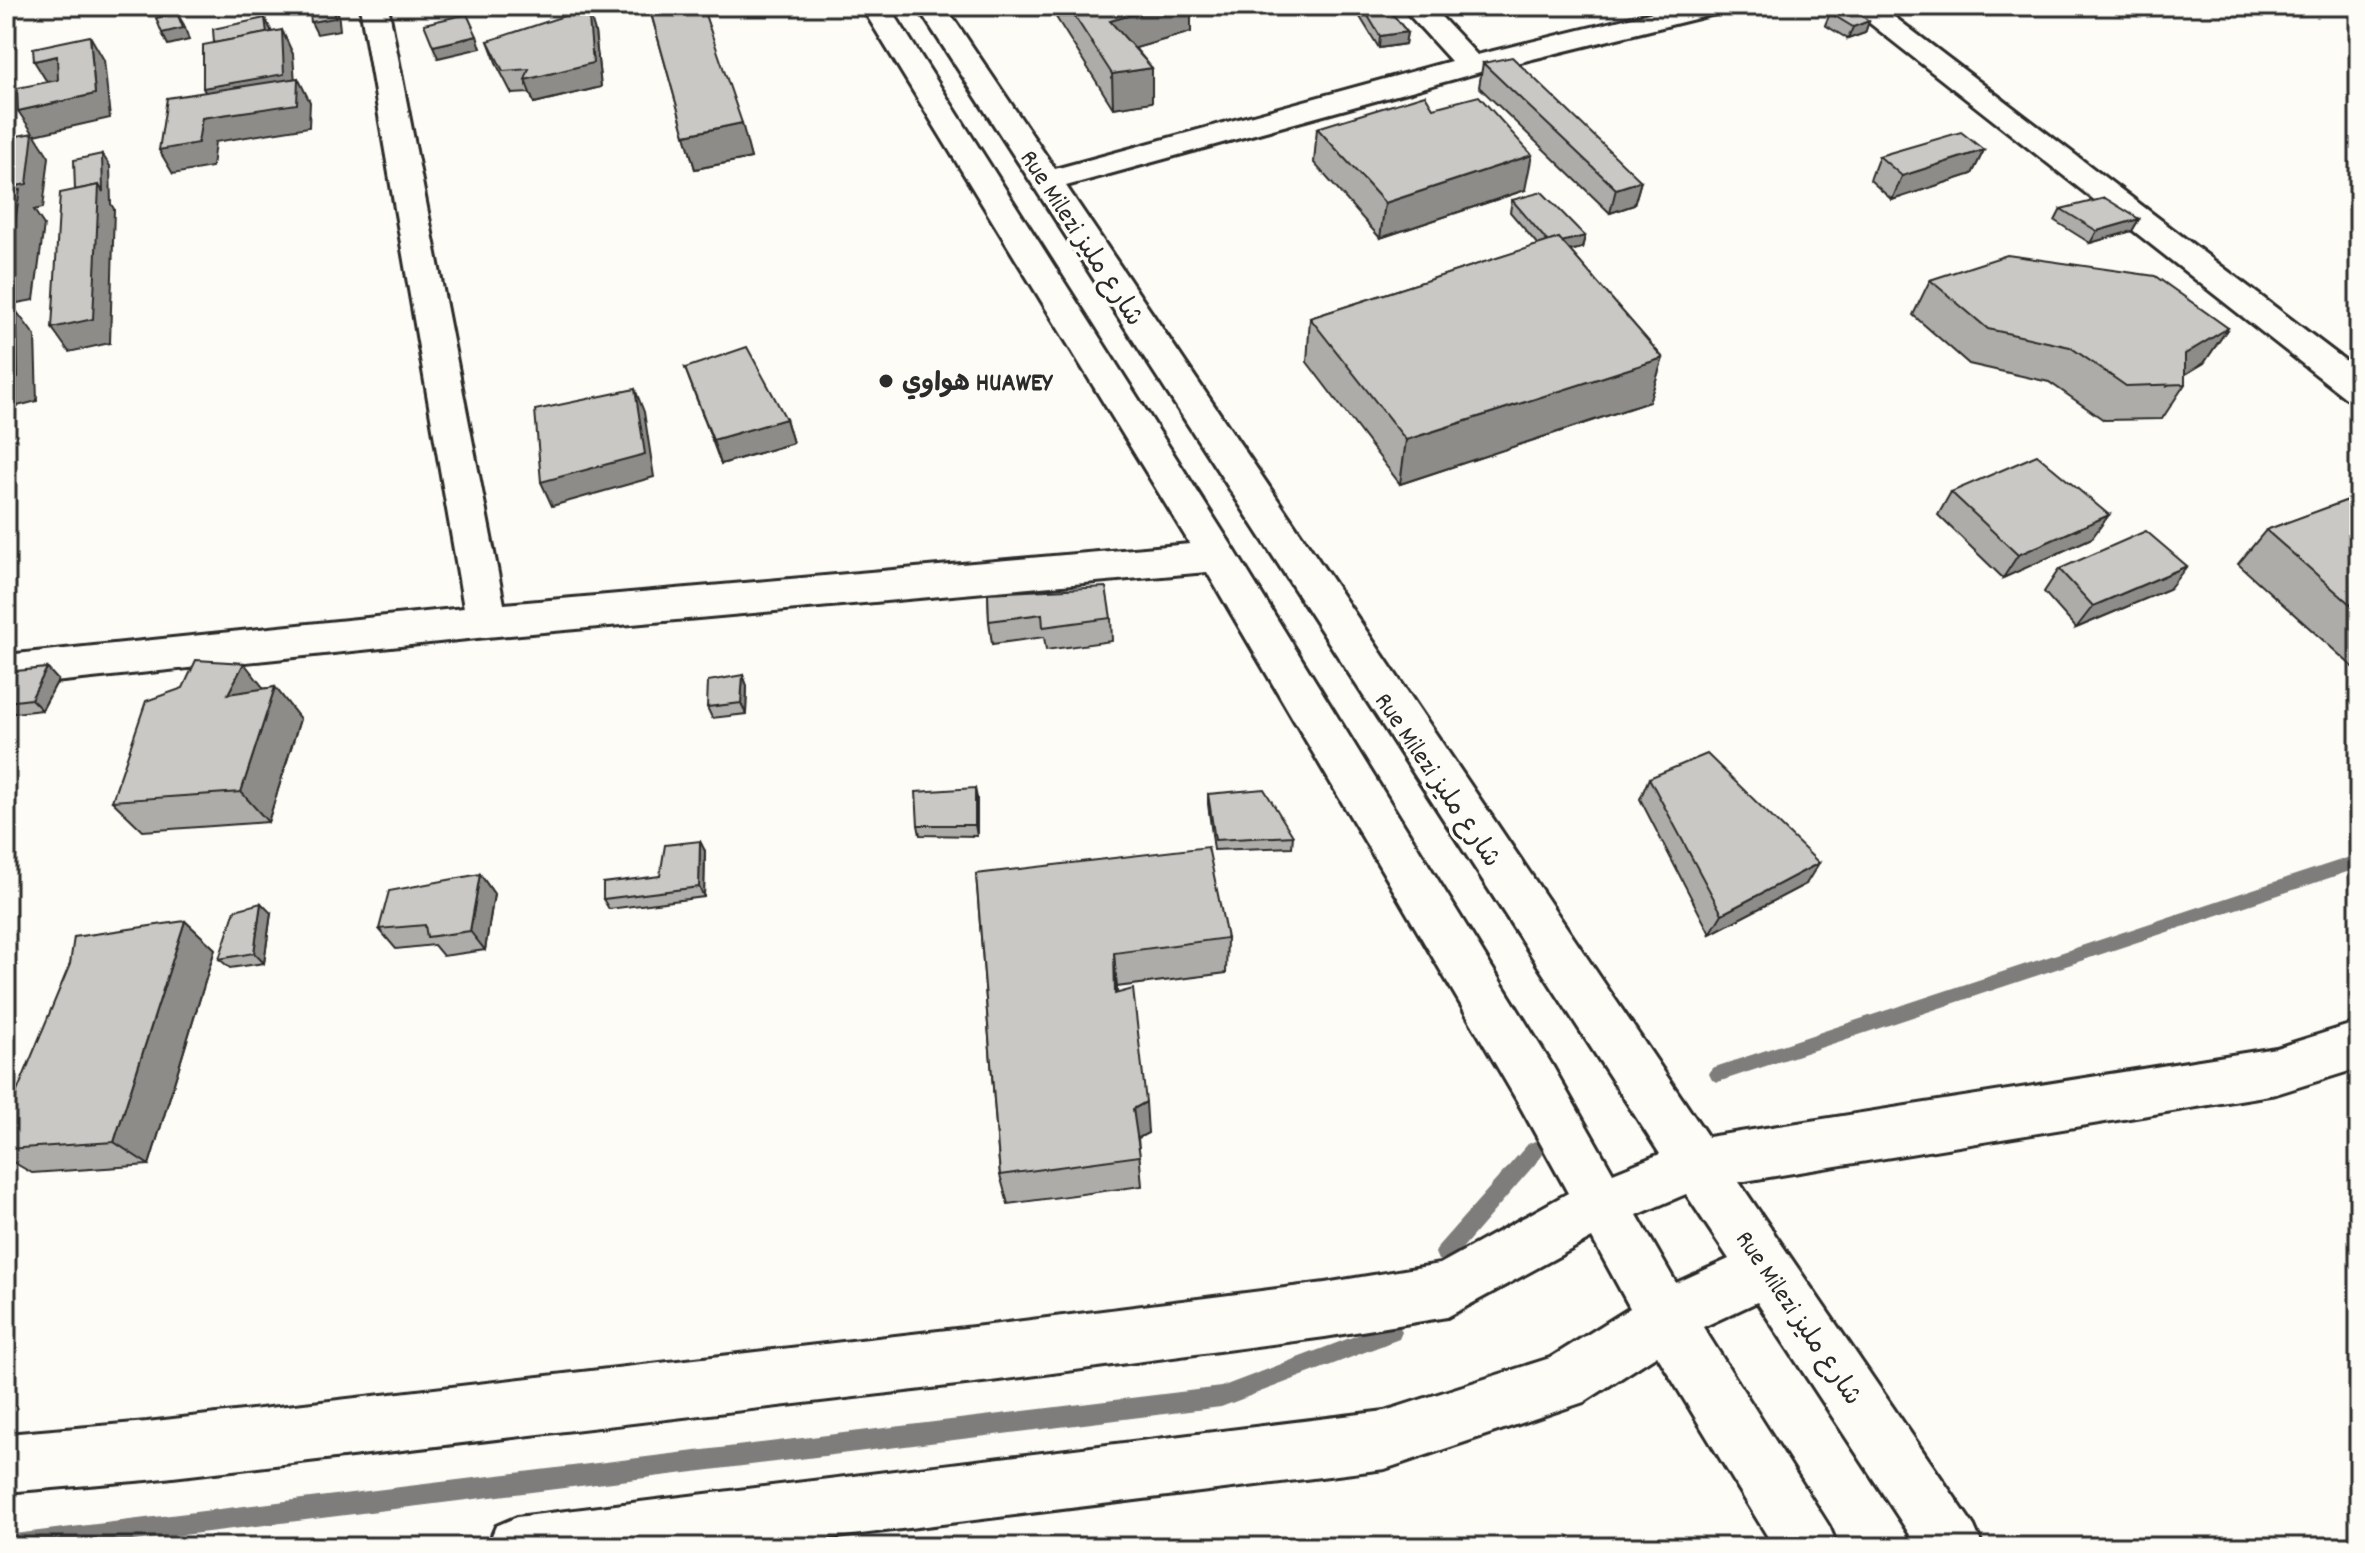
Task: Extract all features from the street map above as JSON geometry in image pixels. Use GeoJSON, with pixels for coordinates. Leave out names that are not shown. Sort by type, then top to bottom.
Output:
{"type":"FeatureCollection","features":[{"type":"Feature","properties":{"kind":"street"},"geometry":{"type":"LineString","coordinates":[[374,6],[487,621]]}},
{"type":"Feature","properties":{"kind":"street","name":"Rue Milezi شارع مليز"},"geometry":{"type":"LineString","coordinates":[[875,6],[1218,556],[1534,1082],[1665,1317],[1808,1547]]}},
{"type":"Feature","properties":{"kind":"street","name":"Rue Milezi شارع مليز"},"geometry":{"type":"LineString","coordinates":[[931,6],[1324,605],[1953,1547]]}},
{"type":"Feature","properties":{"kind":"street"},"geometry":{"type":"LineString","coordinates":[[1415,6],[1471,65]]}},
{"type":"Feature","properties":{"kind":"street"},"geometry":{"type":"LineString","coordinates":[[1047,181],[1471,65],[1713,6]]}},
{"type":"Feature","properties":{"kind":"street"},"geometry":{"type":"LineString","coordinates":[[1862,6],[2359,389]]}},
{"type":"Feature","properties":{"kind":"street"},"geometry":{"type":"LineString","coordinates":[[6,671],[487,621],[1218,556]]}},
{"type":"Feature","properties":{"kind":"street"},"geometry":{"type":"LineString","coordinates":[[6,1463],[147,1451],[991,1353],[1325,1310],[1447,1290],[1600,1204],[1698,1164],[2276,1071],[2359,1045]]}},
{"type":"Feature","properties":{"kind":"street"},"geometry":{"type":"LineString","coordinates":[[517,1547],[1385,1440],[1564,1382],[1665,1317],[1767,1269]]}},
{"type":"Feature","properties":{"kind":"building"},"geometry":{"type":"Polygon","coordinates":[[[309,6],[334,6],[335,18],[311,22],[309,6]]]}},
{"type":"Feature","properties":{"kind":"building"},"geometry":{"type":"Polygon","coordinates":[[[649,6],[702,6],[742,123],[685,135],[649,6]]]}},
{"type":"Feature","properties":{"kind":"building"},"geometry":{"type":"Polygon","coordinates":[[[1068,6],[1162,6],[1110,21],[1152,68],[1112,74],[1068,6]]]}},
{"type":"Feature","properties":{"kind":"building"},"geometry":{"type":"Polygon","coordinates":[[[1362,6],[1386,6],[1407,32],[1380,36],[1362,6]]]}},
{"type":"Feature","properties":{"kind":"building"},"geometry":{"type":"Polygon","coordinates":[[[1850,7],[1869,21],[1853,27],[1830,13],[1850,7]]]}},
{"type":"Feature","properties":{"kind":"building"},"geometry":{"type":"Polygon","coordinates":[[[588,8],[593,63],[525,80],[529,69],[503,71],[488,41],[588,8]]]}},
{"type":"Feature","properties":{"kind":"building"},"geometry":{"type":"Polygon","coordinates":[[[177,13],[183,28],[162,33],[156,18],[177,13]]]}},
{"type":"Feature","properties":{"kind":"building"},"geometry":{"type":"Polygon","coordinates":[[[467,14],[477,36],[433,46],[424,24],[467,14]]]}},
{"type":"Feature","properties":{"kind":"building"},"geometry":{"type":"Polygon","coordinates":[[[265,18],[267,33],[214,43],[213,29],[265,18]]]}},
{"type":"Feature","properties":{"kind":"building"},"geometry":{"type":"Polygon","coordinates":[[[282,30],[284,74],[203,88],[203,45],[282,30]]]}},
{"type":"Feature","properties":{"kind":"building"},"geometry":{"type":"Polygon","coordinates":[[[90,36],[95,94],[18,111],[17,88],[58,80],[57,56],[34,61],[33,48],[90,36]]]}},
{"type":"Feature","properties":{"kind":"building"},"geometry":{"type":"Polygon","coordinates":[[[1512,57],[1641,181],[1616,189],[1483,63],[1512,57]]]}},
{"type":"Feature","properties":{"kind":"building"},"geometry":{"type":"Polygon","coordinates":[[[298,78],[297,104],[202,118],[198,143],[159,150],[167,98],[298,78]]]}},
{"type":"Feature","properties":{"kind":"building"},"geometry":{"type":"Polygon","coordinates":[[[1425,95],[1433,108],[1479,96],[1532,155],[1385,203],[1317,128],[1425,95]]]}},
{"type":"Feature","properties":{"kind":"building"},"geometry":{"type":"Polygon","coordinates":[[[1961,132],[1984,150],[1902,176],[1879,156],[1961,132]]]}},
{"type":"Feature","properties":{"kind":"building"},"geometry":{"type":"Polygon","coordinates":[[[33,133],[27,184],[6,188],[6,138],[33,133]]]}},
{"type":"Feature","properties":{"kind":"building"},"geometry":{"type":"Polygon","coordinates":[[[102,154],[103,192],[99,185],[75,190],[74,160],[102,154]]]}},
{"type":"Feature","properties":{"kind":"building"},"geometry":{"type":"Polygon","coordinates":[[[99,185],[93,319],[52,328],[60,193],[99,185]]]}},
{"type":"Feature","properties":{"kind":"building"},"geometry":{"type":"Polygon","coordinates":[[[20,190],[8,265],[6,266],[6,193],[20,190]]]}},
{"type":"Feature","properties":{"kind":"building"},"geometry":{"type":"Polygon","coordinates":[[[1542,192],[1585,236],[1548,242],[1512,200],[1542,192]]]}},
{"type":"Feature","properties":{"kind":"building"},"geometry":{"type":"Polygon","coordinates":[[[2105,198],[2139,219],[2097,231],[2061,209],[2105,198]]]}},
{"type":"Feature","properties":{"kind":"building"},"geometry":{"type":"Polygon","coordinates":[[[1559,238],[1663,358],[1406,440],[1310,318],[1559,238]]]}},
{"type":"Feature","properties":{"kind":"building"},"geometry":{"type":"Polygon","coordinates":[[[2007,255],[2155,276],[2228,328],[2185,354],[2185,384],[2126,386],[2070,347],[1988,329],[1930,280],[2007,255]]]}},
{"type":"Feature","properties":{"kind":"building"},"geometry":{"type":"Polygon","coordinates":[[[17,312],[18,377],[6,380],[6,314],[17,312]]]}},
{"type":"Feature","properties":{"kind":"building"},"geometry":{"type":"Polygon","coordinates":[[[747,347],[786,419],[713,440],[685,368],[747,347]]]}},
{"type":"Feature","properties":{"kind":"building"},"geometry":{"type":"Polygon","coordinates":[[[635,389],[645,454],[541,482],[535,410],[635,389]]]}},
{"type":"Feature","properties":{"kind":"building"},"geometry":{"type":"Polygon","coordinates":[[[2037,455],[2109,515],[2018,555],[1951,492],[2037,455]]]}},
{"type":"Feature","properties":{"kind":"building"},"geometry":{"type":"Polygon","coordinates":[[[2359,496],[2359,612],[2266,530],[2359,496]]]}},
{"type":"Feature","properties":{"kind":"building"},"geometry":{"type":"Polygon","coordinates":[[[2146,531],[2187,566],[2093,606],[2059,569],[2146,531]]]}},
{"type":"Feature","properties":{"kind":"building"},"geometry":{"type":"Polygon","coordinates":[[[1106,587],[1111,618],[1043,627],[1042,614],[989,621],[988,593],[1106,587]]]}},
{"type":"Feature","properties":{"kind":"building"},"geometry":{"type":"Polygon","coordinates":[[[196,660],[244,663],[228,694],[275,687],[241,792],[112,801],[146,701],[183,688],[196,660]]]}},
{"type":"Feature","properties":{"kind":"building"},"geometry":{"type":"Polygon","coordinates":[[[47,668],[31,699],[6,702],[6,672],[47,668]]]}},
{"type":"Feature","properties":{"kind":"building"},"geometry":{"type":"Polygon","coordinates":[[[743,675],[741,703],[707,707],[708,681],[743,675]]]}},
{"type":"Feature","properties":{"kind":"building"},"geometry":{"type":"Polygon","coordinates":[[[1707,754],[1819,863],[1722,914],[1649,778],[1707,754]]]}},
{"type":"Feature","properties":{"kind":"building"},"geometry":{"type":"Polygon","coordinates":[[[975,788],[975,825],[918,825],[916,792],[975,788]]]}},
{"type":"Feature","properties":{"kind":"building"},"geometry":{"type":"Polygon","coordinates":[[[1264,789],[1293,836],[1215,840],[1208,794],[1264,789]]]}},
{"type":"Feature","properties":{"kind":"building"},"geometry":{"type":"Polygon","coordinates":[[[700,841],[699,887],[603,899],[603,883],[660,876],[665,845],[700,841]]]}},
{"type":"Feature","properties":{"kind":"building"},"geometry":{"type":"Polygon","coordinates":[[[1208,847],[1227,938],[1114,953],[1115,994],[1133,989],[1146,1102],[1133,1109],[1140,1156],[1000,1175],[976,874],[1208,847]]]}},
{"type":"Feature","properties":{"kind":"building"},"geometry":{"type":"Polygon","coordinates":[[[480,874],[470,931],[427,937],[425,925],[379,929],[389,891],[480,874]]]}},
{"type":"Feature","properties":{"kind":"building"},"geometry":{"type":"Polygon","coordinates":[[[261,903],[254,953],[219,959],[235,910],[261,903]]]}},
{"type":"Feature","properties":{"kind":"building"},"geometry":{"type":"Polygon","coordinates":[[[185,921],[114,1142],[6,1149],[6,1118],[70,964],[74,937],[185,921]]]}},
{"type":"Feature","properties":{"kind":"waterway"},"geometry":{"type":"LineString","coordinates":[[1718,1074],[2359,861]]}},
{"type":"Feature","properties":{"kind":"waterway"},"geometry":{"type":"LineString","coordinates":[[1445,1253],[1535,1150]]}},
{"type":"Feature","properties":{"kind":"waterway"},"geometry":{"type":"LineString","coordinates":[[6,1546],[1221,1397],[1392,1332]]}},
{"type":"Feature","properties":{"kind":"place","name":"هواوي HUAWEY"},"geometry":{"type":"Point","coordinates":[886,381]}}]}
